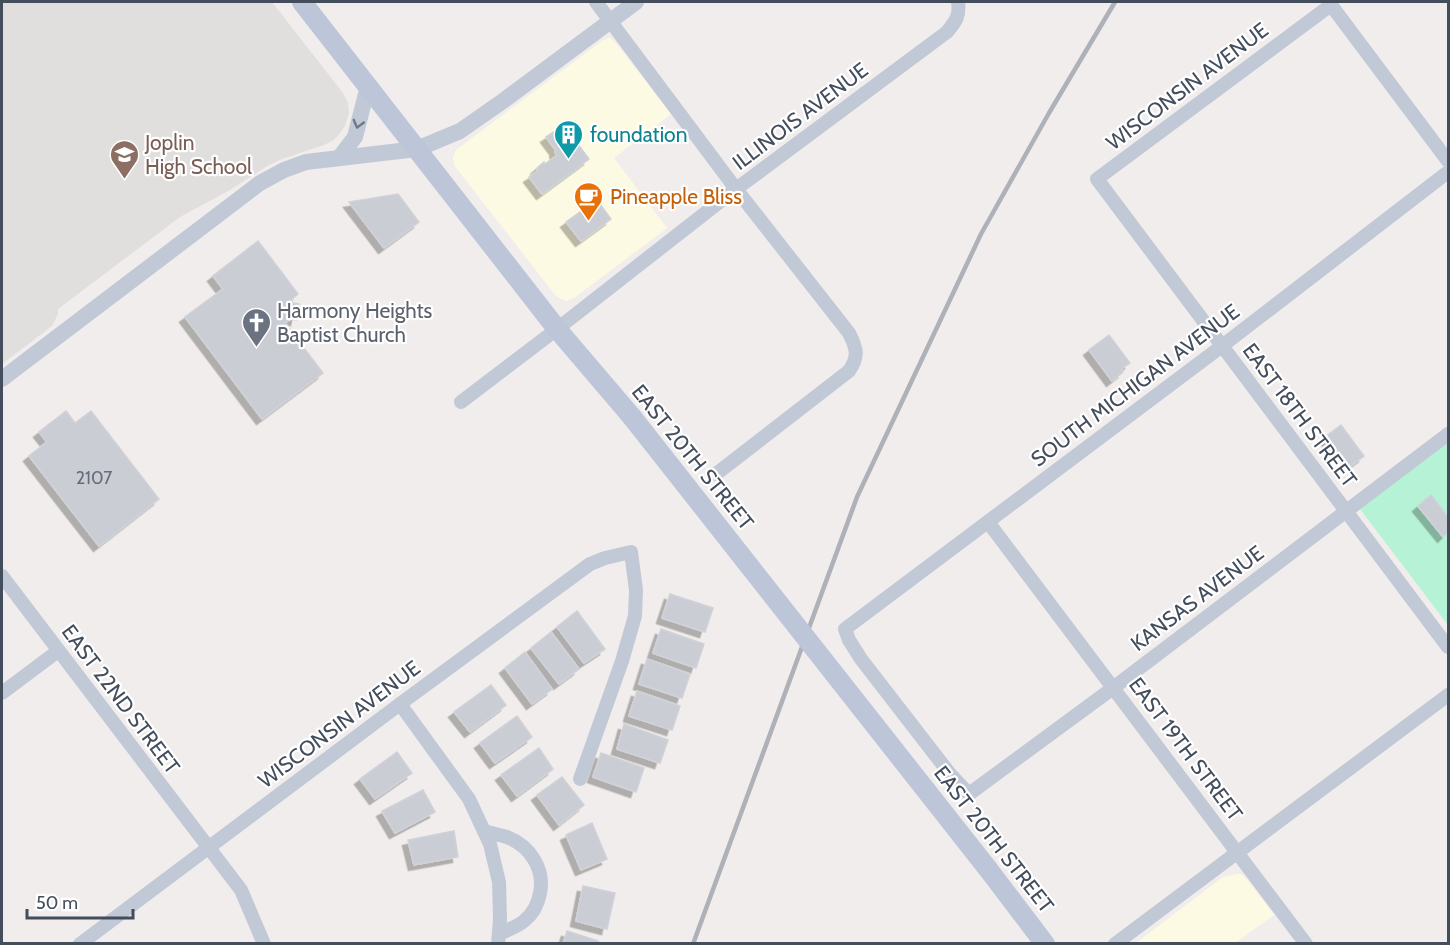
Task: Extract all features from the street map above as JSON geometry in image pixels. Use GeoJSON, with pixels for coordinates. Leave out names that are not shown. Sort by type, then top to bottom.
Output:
{"type":"FeatureCollection","features":[{"type":"Feature","properties":{"kind":"main road","name":"EAST 20TH STREET"},"geometry":{"type":"LineString","coordinates":[[302,2],[557,329],[632,417],[1045,944]]}},
{"type":"Feature","properties":{"kind":"street"},"geometry":{"type":"LineString","coordinates":[[596,2],[736,189],[849,333],[857,354],[849,371],[717,474]]}},
{"type":"Feature","properties":{"kind":"street"},"geometry":{"type":"LineString","coordinates":[[2,379],[260,183],[284,170],[306,162],[417,150],[460,131],[636,2]]}},
{"type":"Feature","properties":{"kind":"street","name":"WISCONSIN AVENUE"},"geometry":{"type":"LineString","coordinates":[[1097,179],[1331,6],[1449,161]]}},
{"type":"Feature","properties":{"kind":"street","name":"ILLINOIS AVENUE"},"geometry":{"type":"LineString","coordinates":[[461,402],[736,189],[947,32],[954,23],[958,7]]}},
{"type":"Feature","properties":{"kind":"street"},"geometry":{"type":"LineString","coordinates":[[339,158],[354,136],[368,86]]}},
{"type":"Feature","properties":{"kind":"street","name":"SOUTH MICHIGAN AVENUE"},"geometry":{"type":"LineString","coordinates":[[969,794],[950,774],[861,659],[845,629],[1449,172]]}},
{"type":"Feature","properties":{"kind":"street","name":"EAST 18TH STREET"},"geometry":{"type":"LineString","coordinates":[[1097,179],[1449,647]]}},
{"type":"Feature","properties":{"kind":"street","name":"KANSAS AVENUE"},"geometry":{"type":"LineString","coordinates":[[969,794],[1449,434]]}},
{"type":"Feature","properties":{"kind":"street","name":"EAST 19TH STREET"},"geometry":{"type":"LineString","coordinates":[[988,522],[1306,944]]}},
{"type":"Feature","properties":{"kind":"street","name":"WISCONSIN AVENUE"},"geometry":{"type":"LineString","coordinates":[[80,944],[590,564],[604,558],[631,552],[636,590],[635,616],[622,661],[580,778]]}},
{"type":"Feature","properties":{"kind":"street","name":"EAST 22ND STREET"},"geometry":{"type":"LineString","coordinates":[[2,576],[241,890],[264,944]]}},
{"type":"Feature","properties":{"kind":"street"},"geometry":{"type":"LineString","coordinates":[[2,693],[58,651]]}},
{"type":"Feature","properties":{"kind":"street"},"geometry":{"type":"LineString","coordinates":[[1114,944],[1449,694]]}},
{"type":"Feature","properties":{"kind":"street"},"geometry":{"type":"LineString","coordinates":[[400,704],[469,799],[484,831],[499,882],[498,939]]}},
{"type":"Feature","properties":{"kind":"street"},"geometry":{"type":"LineString","coordinates":[[484,831],[508,838],[534,858],[540,872],[542,886],[539,901],[531,914],[498,939]]}},
{"type":"Feature","properties":{"kind":"shaded area","name":"Joplin High School"},"geometry":{"type":"Polygon","coordinates":[[[2,2],[272,2],[343,93],[348,103],[349,113],[345,126],[334,140],[269,165],[230,190],[180,217],[58,309],[52,326],[2,364],[2,2]]]}},
{"type":"Feature","properties":{"kind":"shaded area"},"geometry":{"type":"Polygon","coordinates":[[[610,38],[671,114],[614,158],[667,228],[574,298],[566,301],[556,296],[454,165],[453,157],[456,150],[603,40],[610,38]]]}},
{"type":"Feature","properties":{"kind":"shaded area"},"geometry":{"type":"Polygon","coordinates":[[[1237,874],[1246,878],[1274,915],[1235,943],[1136,943],[1223,877],[1237,874]]]}},
{"type":"Feature","properties":{"kind":"green space"},"geometry":{"type":"Polygon","coordinates":[[[1448,441],[1448,625],[1360,509],[1448,441]]]}},
{"type":"Feature","properties":{"kind":"building","name":"foundation"},"geometry":{"type":"Polygon","coordinates":[[[564,125],[589,159],[542,194],[529,177],[538,171],[536,169],[544,162],[545,164],[556,156],[555,149],[546,137],[564,125]]]}},
{"type":"Feature","properties":{"kind":"building"},"geometry":{"type":"Polygon","coordinates":[[[398,194],[419,222],[384,248],[349,202],[398,194]]]}},
{"type":"Feature","properties":{"kind":"building","name":"Pineapple Bliss"},"geometry":{"type":"Polygon","coordinates":[[[597,200],[611,219],[581,241],[566,222],[597,200]]]}},
{"type":"Feature","properties":{"kind":"building","name":"Harmony Heights Baptist Church"},"geometry":{"type":"Polygon","coordinates":[[[258,241],[298,294],[291,300],[299,304],[296,320],[291,319],[285,323],[323,373],[262,419],[185,317],[223,289],[213,276],[258,241]]]}},
{"type":"Feature","properties":{"kind":"building"},"geometry":{"type":"Polygon","coordinates":[[[1109,335],[1130,363],[1121,369],[1123,372],[1112,381],[1089,350],[1109,335]]]}},
{"type":"Feature","properties":{"kind":"building"},"geometry":{"type":"Polygon","coordinates":[[[66,411],[75,423],[91,411],[159,499],[99,546],[29,456],[47,442],[39,432],[66,411]]]}},
{"type":"Feature","properties":{"kind":"building"},"geometry":{"type":"Polygon","coordinates":[[[1341,425],[1364,456],[1348,468],[1325,437],[1341,425]]]}},
{"type":"Feature","properties":{"kind":"building"},"geometry":{"type":"Polygon","coordinates":[[[1431,495],[1448,517],[1448,532],[1443,537],[1418,506],[1431,495]]]}},
{"type":"Feature","properties":{"kind":"building"},"geometry":{"type":"Polygon","coordinates":[[[670,594],[713,608],[705,632],[662,618],[670,594]]]}},
{"type":"Feature","properties":{"kind":"building"},"geometry":{"type":"Polygon","coordinates":[[[577,611],[605,649],[584,663],[557,627],[577,611]]]}},
{"type":"Feature","properties":{"kind":"building"},"geometry":{"type":"Polygon","coordinates":[[[661,629],[704,644],[696,668],[653,653],[661,629]]]}},
{"type":"Feature","properties":{"kind":"building"},"geometry":{"type":"Polygon","coordinates":[[[551,632],[579,669],[559,684],[531,648],[551,632]]]}},
{"type":"Feature","properties":{"kind":"building"},"geometry":{"type":"Polygon","coordinates":[[[525,652],[552,689],[532,704],[505,668],[525,652]]]}},
{"type":"Feature","properties":{"kind":"building"},"geometry":{"type":"Polygon","coordinates":[[[647,659],[690,674],[682,698],[639,684],[647,659]]]}},
{"type":"Feature","properties":{"kind":"building"},"geometry":{"type":"Polygon","coordinates":[[[491,685],[506,705],[470,732],[454,712],[491,685]]]}},
{"type":"Feature","properties":{"kind":"building"},"geometry":{"type":"Polygon","coordinates":[[[637,691],[680,706],[672,730],[629,716],[637,691]]]}},
{"type":"Feature","properties":{"kind":"building"},"geometry":{"type":"Polygon","coordinates":[[[517,716],[532,737],[495,763],[480,743],[517,716]]]}},
{"type":"Feature","properties":{"kind":"building"},"geometry":{"type":"Polygon","coordinates":[[[624,724],[668,740],[660,763],[617,749],[624,724]]]}},
{"type":"Feature","properties":{"kind":"building"},"geometry":{"type":"Polygon","coordinates":[[[539,748],[553,769],[517,796],[501,775],[539,748]]]}},
{"type":"Feature","properties":{"kind":"building"},"geometry":{"type":"Polygon","coordinates":[[[397,752],[412,773],[375,799],[360,779],[397,752]]]}},
{"type":"Feature","properties":{"kind":"building"},"geometry":{"type":"Polygon","coordinates":[[[601,753],[644,768],[636,792],[593,777],[601,753]]]}},
{"type":"Feature","properties":{"kind":"building"},"geometry":{"type":"Polygon","coordinates":[[[562,777],[584,805],[559,825],[537,795],[562,777]]]}},
{"type":"Feature","properties":{"kind":"building"},"geometry":{"type":"Polygon","coordinates":[[[423,790],[435,812],[395,833],[382,811],[423,790]]]}},
{"type":"Feature","properties":{"kind":"building"},"geometry":{"type":"Polygon","coordinates":[[[592,823],[607,859],[581,870],[566,835],[592,823]]]}},
{"type":"Feature","properties":{"kind":"building"},"geometry":{"type":"Polygon","coordinates":[[[454,831],[458,857],[414,865],[408,840],[454,831]]]}},
{"type":"Feature","properties":{"kind":"building"},"geometry":{"type":"Polygon","coordinates":[[[583,886],[615,893],[607,929],[576,921],[583,886]]]}},
{"type":"Feature","properties":{"kind":"building"},"geometry":{"type":"Polygon","coordinates":[[[567,931],[598,941],[597,944],[563,944],[567,931]]]}},
{"type":"Feature","properties":{"kind":"railway"},"geometry":{"type":"LineString","coordinates":[[693,944],[857,497],[981,234],[1115,2]]}},
{"type":"Feature","properties":{"kind":"place","name":"foundation"},"geometry":{"type":"Point","coordinates":[569,160]}},
{"type":"Feature","properties":{"kind":"place","name":"Joplin High School"},"geometry":{"type":"Point","coordinates":[124,180]}},
{"type":"Feature","properties":{"kind":"place","name":"Pineapple Bliss"},"geometry":{"type":"Point","coordinates":[589,222]}},
{"type":"Feature","properties":{"kind":"place","name":"Harmony Heights Baptist Church"},"geometry":{"type":"Point","coordinates":[256,348]}}]}
